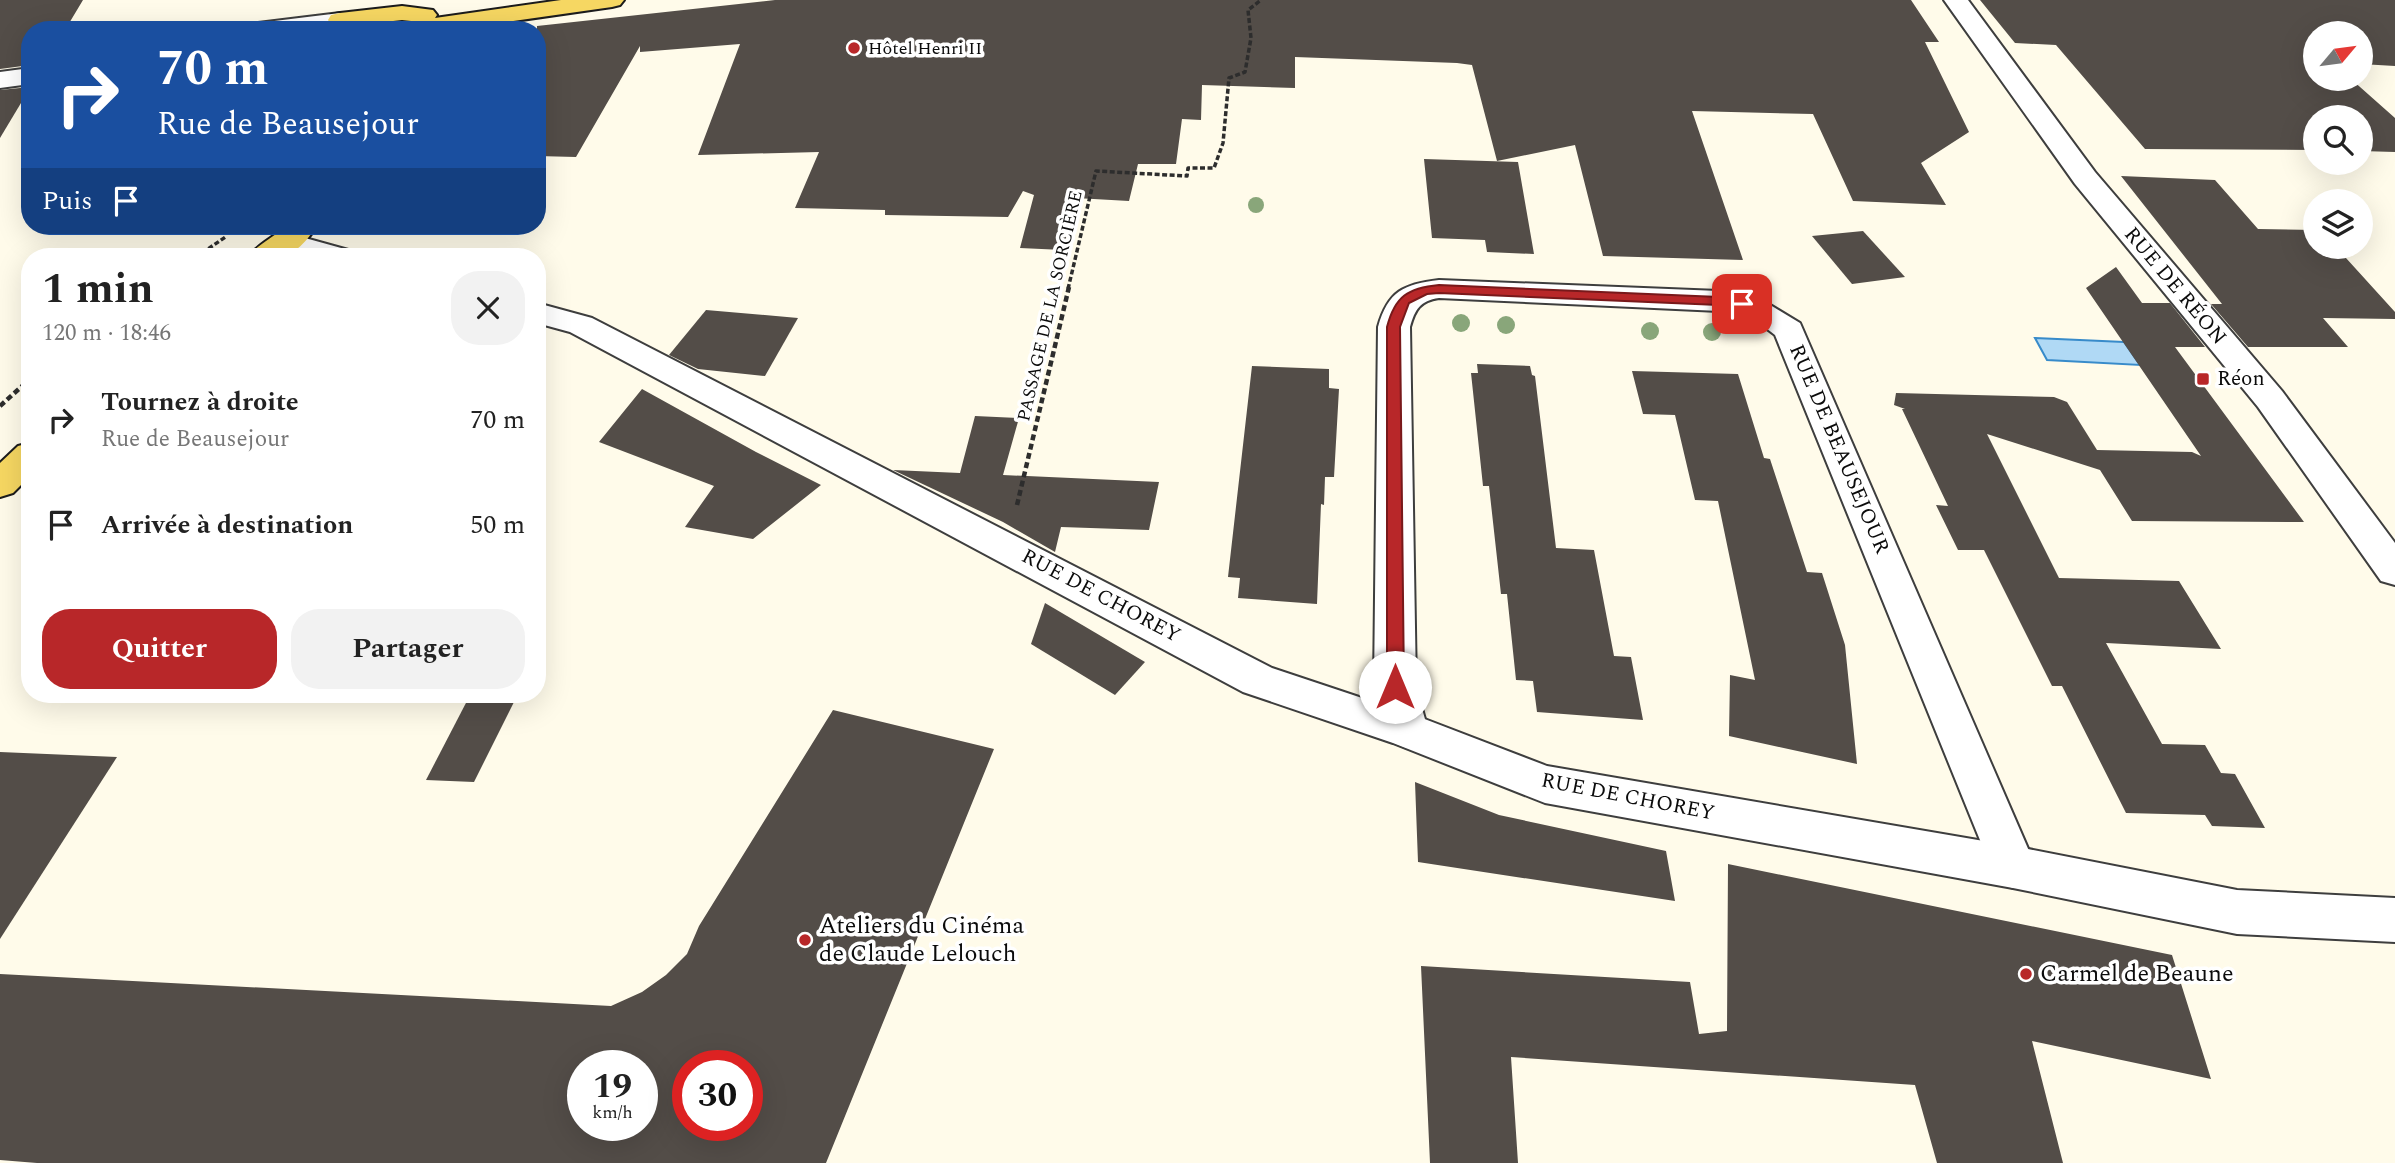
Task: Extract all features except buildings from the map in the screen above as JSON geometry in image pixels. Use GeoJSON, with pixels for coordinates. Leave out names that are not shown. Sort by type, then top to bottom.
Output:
{"type":"FeatureCollection","features":[{"type":"Feature","properties":{"kind":"main road"},"geometry":{"type":"LineString","coordinates":[[361,0],[398,21]]}},
{"type":"Feature","properties":{"kind":"main road"},"geometry":{"type":"LineString","coordinates":[[425,21],[474,19],[612,0]]}},
{"type":"Feature","properties":{"kind":"main road"},"geometry":{"type":"LineString","coordinates":[[340,17],[388,21]]}},
{"type":"Feature","properties":{"kind":"main road"},"geometry":{"type":"LineString","coordinates":[[469,21],[474,19]]}},
{"type":"Feature","properties":{"kind":"main road"},"geometry":{"type":"LineString","coordinates":[[0,484],[21,463]]}},
{"type":"Feature","properties":{"kind":"street","name":"RUE DE RÉON"},"geometry":{"type":"LineString","coordinates":[[1956,0],[2085,178],[2270,399],[2395,571]]}},
{"type":"Feature","properties":{"kind":"street"},"geometry":{"type":"LineString","coordinates":[[315,21],[340,17]]}},
{"type":"Feature","properties":{"kind":"street"},"geometry":{"type":"LineString","coordinates":[[0,80],[21,77]]}},
{"type":"Feature","properties":{"kind":"street"},"geometry":{"type":"LineString","coordinates":[[284,242],[307,248]]}},
{"type":"Feature","properties":{"kind":"street","name":"RUE DE BEAUSEJOUR"},"geometry":{"type":"LineString","coordinates":[[1407,730],[1395,687],[1394,327],[1398,309],[1405,300],[1424,290],[1439,289],[1742,304],[1762,311],[1789,330],[2013,867]]}},
{"type":"Feature","properties":{"kind":"street","name":"RUE DE CHOREY"},"geometry":{"type":"LineString","coordinates":[[546,316],[581,326],[1258,680],[1407,730],[1545,784],[2013,867],[2237,912],[2395,920]]}},
{"type":"Feature","properties":{"kind":"path","name":"PASSAGE DE LA SORCIÈRE"},"geometry":{"type":"LineString","coordinates":[[1007,547],[1097,171],[1187,176],[1188,168],[1214,168],[1223,143],[1229,78],[1245,72],[1251,38],[1248,10],[1261,0]]}},
{"type":"Feature","properties":{"kind":"path"},"geometry":{"type":"LineString","coordinates":[[209,248],[229,235]]}},
{"type":"Feature","properties":{"kind":"path"},"geometry":{"type":"LineString","coordinates":[[0,407],[21,387]]}},
{"type":"Feature","properties":{"kind":"water"},"geometry":{"type":"Polygon","coordinates":[[[2035,338],[2124,342],[2140,365],[2047,360],[2035,338]]]}},
{"type":"Feature","properties":{"kind":"place","name":"Hôtel Henri II"},"geometry":{"type":"Point","coordinates":[854,48]}},
{"type":"Feature","properties":{"kind":"place","name":"Réon"},"geometry":{"type":"Point","coordinates":[2203,379]}},
{"type":"Feature","properties":{"kind":"place","name":"Ateliers du Cinéma de Claude Lelouch"},"geometry":{"type":"Point","coordinates":[805,940]}},
{"type":"Feature","properties":{"kind":"place","name":"Carmel de Beaune"},"geometry":{"type":"Point","coordinates":[2026,974]}},
{"type":"Feature","properties":{"kind":"route"},"geometry":{"type":"LineString","coordinates":[[1395,687],[1394,327],[1398,309],[1405,300],[1424,290],[1439,289],[1742,304]]}}]}
